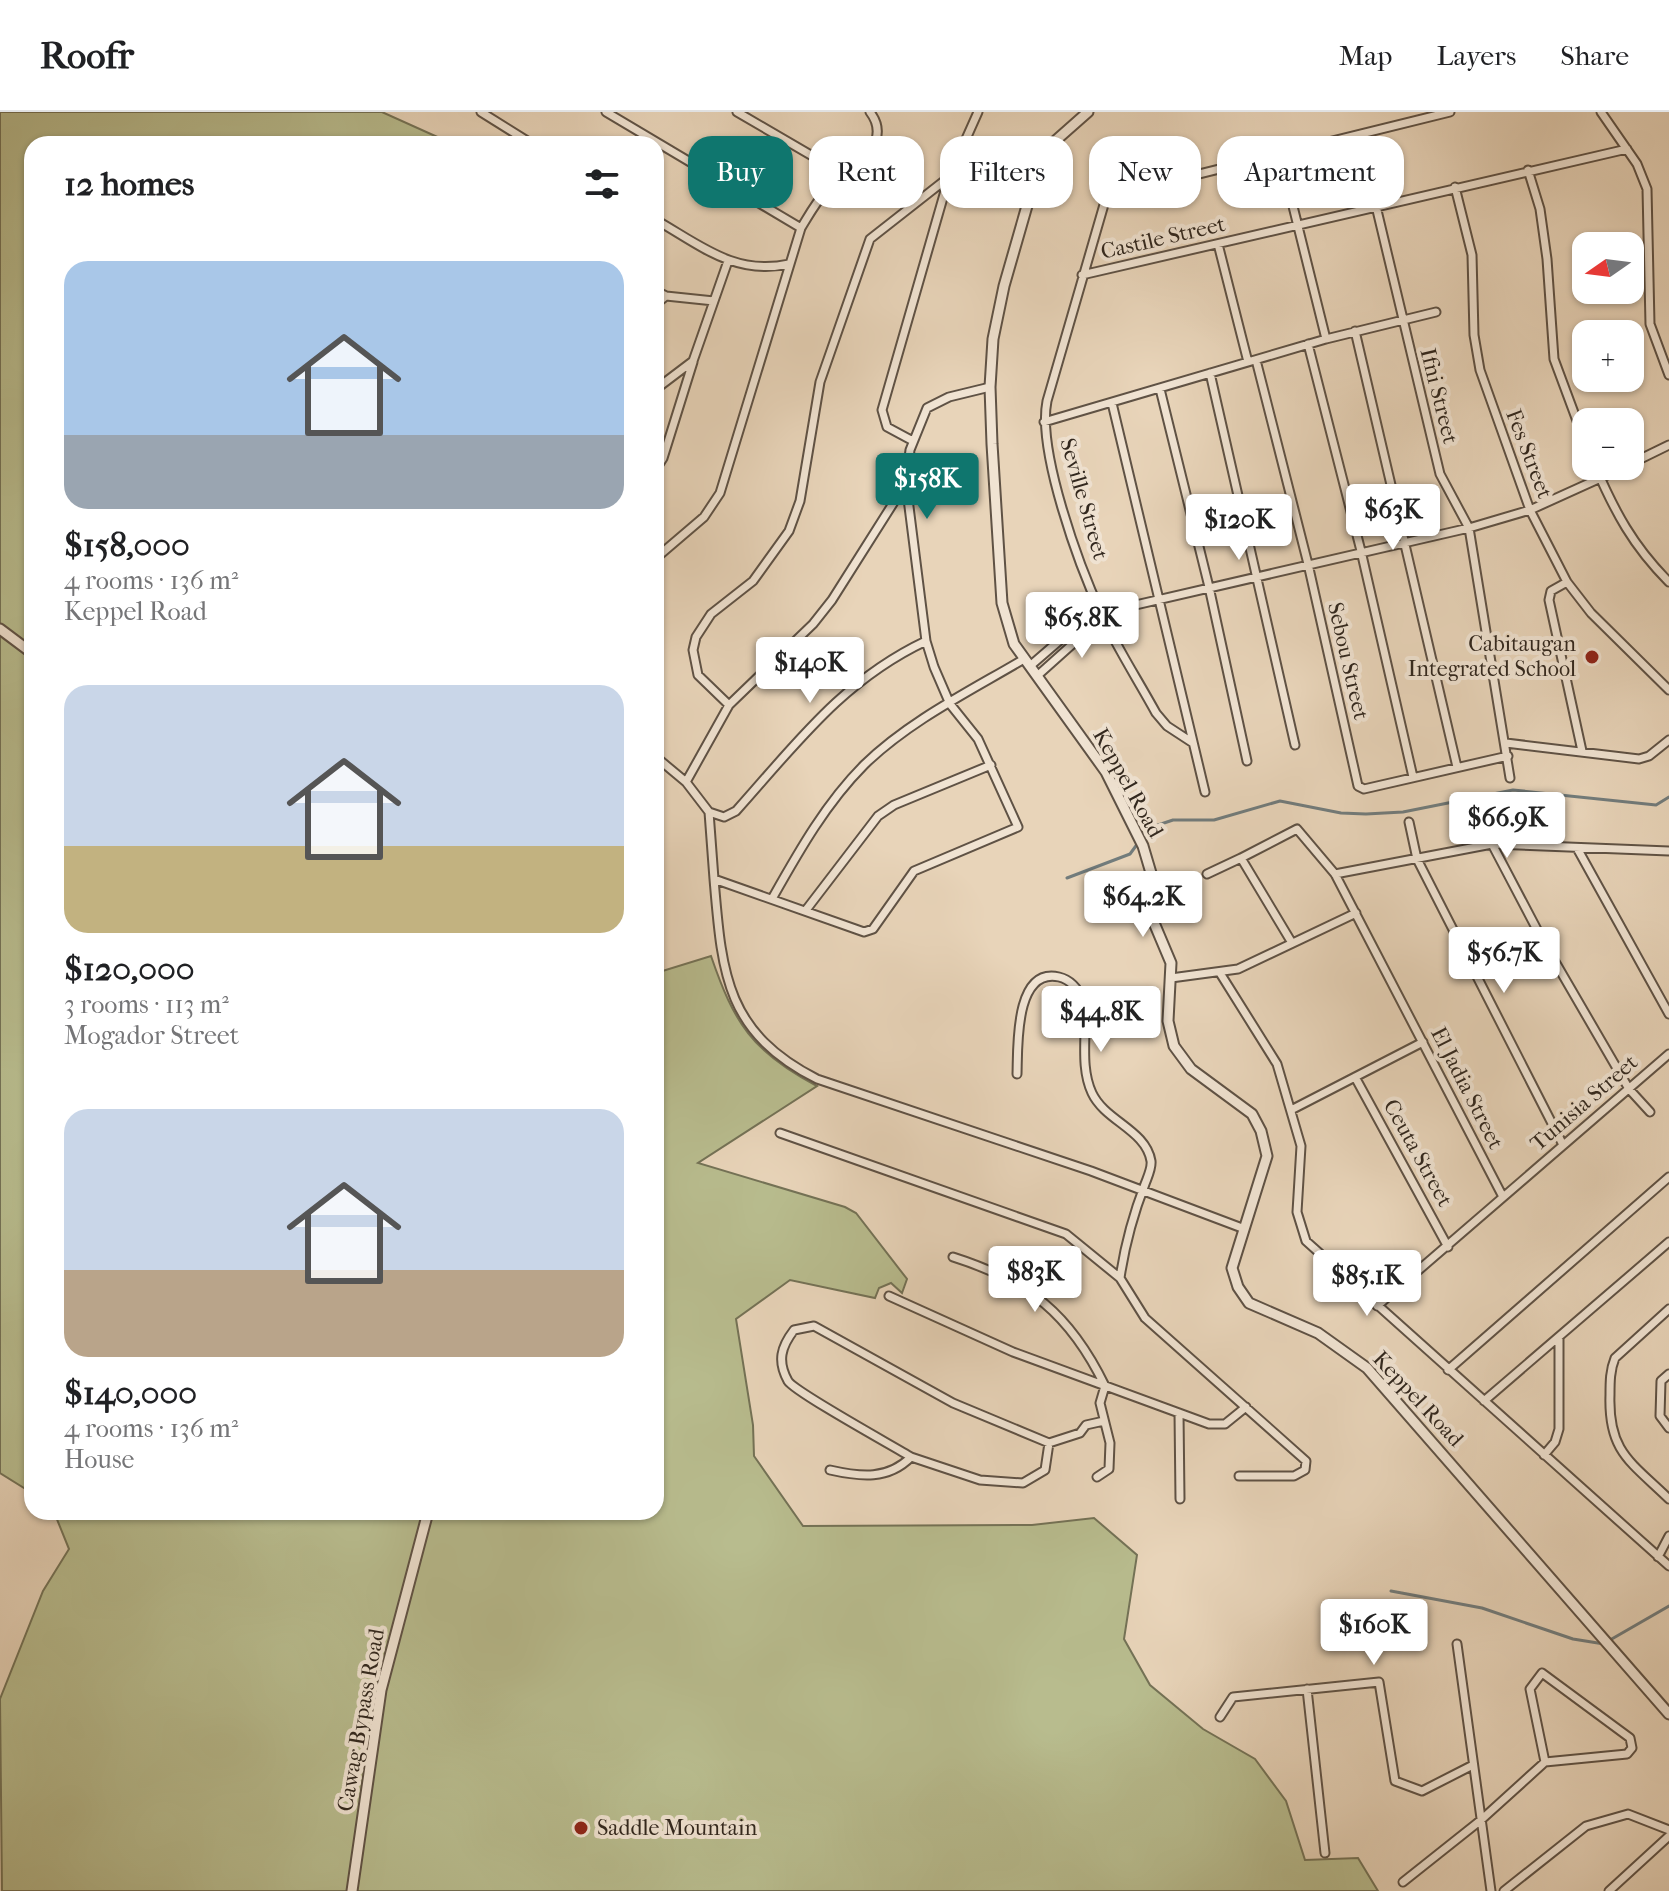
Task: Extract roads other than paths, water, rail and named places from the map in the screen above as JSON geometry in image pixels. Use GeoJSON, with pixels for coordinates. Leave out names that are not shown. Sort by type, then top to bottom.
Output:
{"type":"FeatureCollection","features":[{"type":"Feature","properties":{"kind":"street"},"geometry":{"type":"LineString","coordinates":[[481,112],[519,136]]}},
{"type":"Feature","properties":{"kind":"street"},"geometry":{"type":"LineString","coordinates":[[606,112],[646,136]]}},
{"type":"Feature","properties":{"kind":"street"},"geometry":{"type":"LineString","coordinates":[[737,112],[809,154]]}},
{"type":"Feature","properties":{"kind":"street"},"geometry":{"type":"LineString","coordinates":[[870,112],[877,125],[875,136]]}},
{"type":"Feature","properties":{"kind":"street"},"geometry":{"type":"LineString","coordinates":[[967,136],[978,112]]}},
{"type":"Feature","properties":{"kind":"street","name":"Keppel Road"},"geometry":{"type":"LineString","coordinates":[[1088,112],[1050,147],[1036,172],[998,315],[990,387],[1002,603],[1010,637],[1097,758],[1138,833],[1151,873],[1152,918],[1169,952],[1169,1029],[1179,1054],[1191,1069],[1252,1114],[1261,1131],[1267,1156],[1232,1268],[1238,1287],[1249,1303],[1318,1333],[1367,1368],[1669,1714]]}},
{"type":"Feature","properties":{"kind":"street"},"geometry":{"type":"LineString","coordinates":[[1353,136],[1450,112]]}},
{"type":"Feature","properties":{"kind":"street"},"geometry":{"type":"LineString","coordinates":[[1601,112],[1637,164],[1647,189],[1650,324],[1669,375]]}},
{"type":"Feature","properties":{"kind":"street"},"geometry":{"type":"LineString","coordinates":[[664,147],[801,228]]}},
{"type":"Feature","properties":{"kind":"street","name":"Castile Street"},"geometry":{"type":"LineString","coordinates":[[1404,199],[1627,149]]}},
{"type":"Feature","properties":{"kind":"street"},"geometry":{"type":"LineString","coordinates":[[1528,170],[1540,209],[1547,259],[1554,359],[1572,408]]}},
{"type":"Feature","properties":{"kind":"street"},"geometry":{"type":"LineString","coordinates":[[729,705],[698,675],[693,650],[696,637],[711,614],[753,581],[789,531],[800,501],[820,382],[870,239],[940,184]]}},
{"type":"Feature","properties":{"kind":"street","name":"Fes Street"},"geometry":{"type":"LineString","coordinates":[[1455,187],[1471,247],[1474,335],[1480,370],[1530,510],[1567,582],[1591,613],[1669,690]]}},
{"type":"Feature","properties":{"kind":"street"},"geometry":{"type":"LineString","coordinates":[[664,551],[704,517],[720,493],[738,442],[789,264],[801,228],[814,208]]}},
{"type":"Feature","properties":{"kind":"street"},"geometry":{"type":"LineString","coordinates":[[913,441],[884,424],[882,410],[940,208]]}},
{"type":"Feature","properties":{"kind":"street","name":"Seville Street"},"geometry":{"type":"LineString","coordinates":[[1103,208],[1047,401],[1044,422],[1066,516],[1105,614],[1156,713],[1167,726],[1193,743]]}},
{"type":"Feature","properties":{"kind":"street"},"geometry":{"type":"LineString","coordinates":[[1294,208],[1326,339]]}},
{"type":"Feature","properties":{"kind":"street","name":"Castile Street"},"geometry":{"type":"LineString","coordinates":[[1082,275],[1368,208]]}},
{"type":"Feature","properties":{"kind":"street","name":"Ifni Street"},"geometry":{"type":"LineString","coordinates":[[1376,208],[1443,483],[1469,528],[1510,778]]}},
{"type":"Feature","properties":{"kind":"street"},"geometry":{"type":"LineString","coordinates":[[664,225],[728,261],[757,268],[789,264]]}},
{"type":"Feature","properties":{"kind":"street","name":"Sebou Street"},"geometry":{"type":"LineString","coordinates":[[1218,244],[1308,564],[1357,783],[1364,789],[1413,777]]}},
{"type":"Feature","properties":{"kind":"street"},"geometry":{"type":"LineString","coordinates":[[664,455],[728,261]]}},
{"type":"Feature","properties":{"kind":"street"},"geometry":{"type":"LineString","coordinates":[[666,296],[714,301]]}},
{"type":"Feature","properties":{"kind":"street"},"geometry":{"type":"LineString","coordinates":[[1044,422],[1308,344],[1436,312]]}},
{"type":"Feature","properties":{"kind":"street"},"geometry":{"type":"LineString","coordinates":[[1355,331],[1457,767]]}},
{"type":"Feature","properties":{"kind":"street"},"geometry":{"type":"LineString","coordinates":[[1308,344],[1361,551],[1413,777],[1508,756]]}},
{"type":"Feature","properties":{"kind":"street"},"geometry":{"type":"LineString","coordinates":[[664,383],[693,361]]}},
{"type":"Feature","properties":{"kind":"street"},"geometry":{"type":"LineString","coordinates":[[1210,373],[1295,745]]}},
{"type":"Feature","properties":{"kind":"street"},"geometry":{"type":"LineString","coordinates":[[714,879],[869,932],[914,871],[1017,828],[1018,822],[978,739],[950,704],[926,641],[906,483],[913,441],[927,408],[949,397],[990,387]]}},
{"type":"Feature","properties":{"kind":"street"},"geometry":{"type":"LineString","coordinates":[[1160,389],[1209,587],[1247,761]]}},
{"type":"Feature","properties":{"kind":"street"},"geometry":{"type":"LineString","coordinates":[[1112,403],[1205,792]]}},
{"type":"Feature","properties":{"kind":"street"},"geometry":{"type":"LineString","coordinates":[[1644,457],[1669,445]]}},
{"type":"Feature","properties":{"kind":"street"},"geometry":{"type":"LineString","coordinates":[[773,897],[812,830],[863,766],[900,736],[950,704],[1027,663],[1067,634],[1105,614],[1258,575],[1469,528],[1530,510],[1599,480]]}},
{"type":"Feature","properties":{"kind":"street"},"geometry":{"type":"LineString","coordinates":[[1601,480],[1624,528],[1642,554],[1669,582]]}},
{"type":"Feature","properties":{"kind":"street"},"geometry":{"type":"LineString","coordinates":[[686,782],[729,705],[813,624],[832,600],[906,483]]}},
{"type":"Feature","properties":{"kind":"street"},"geometry":{"type":"LineString","coordinates":[[1567,582],[1551,591],[1549,600],[1582,751]]}},
{"type":"Feature","properties":{"kind":"street"},"geometry":{"type":"LineString","coordinates":[[1037,676],[1105,614]]}},
{"type":"Feature","properties":{"kind":"street"},"geometry":{"type":"LineString","coordinates":[[0,629],[24,647]]}},
{"type":"Feature","properties":{"kind":"street"},"geometry":{"type":"LineString","coordinates":[[709,812],[724,817],[736,811],[843,693],[882,663],[926,641]]}},
{"type":"Feature","properties":{"kind":"street"},"geometry":{"type":"LineString","coordinates":[[1506,743],[1642,759],[1669,740]]}},
{"type":"Feature","properties":{"kind":"street"},"geometry":{"type":"LineString","coordinates":[[664,764],[686,782],[709,812],[720,951],[732,995],[762,1040],[794,1067],[817,1079],[1063,1161],[1242,1228]]}},
{"type":"Feature","properties":{"kind":"street"},"geometry":{"type":"LineString","coordinates":[[806,910],[878,816],[894,805],[991,765]]}},
{"type":"Feature","properties":{"kind":"street"},"geometry":{"type":"LineString","coordinates":[[1409,822],[1417,859],[1563,1145]]}},
{"type":"Feature","properties":{"kind":"street","name":"El Jadia Street"},"geometry":{"type":"LineString","coordinates":[[1241,858],[1293,830],[1300,830],[1335,874],[1503,1197]]}},
{"type":"Feature","properties":{"kind":"street"},"geometry":{"type":"LineString","coordinates":[[1492,844],[1543,941],[1629,1089],[1650,1112]]}},
{"type":"Feature","properties":{"kind":"street"},"geometry":{"type":"LineString","coordinates":[[1335,874],[1492,844],[1669,851]]}},
{"type":"Feature","properties":{"kind":"street"},"geometry":{"type":"LineString","coordinates":[[1577,848],[1669,1014]]}},
{"type":"Feature","properties":{"kind":"street"},"geometry":{"type":"LineString","coordinates":[[1207,874],[1241,858],[1292,943]]}},
{"type":"Feature","properties":{"kind":"street"},"geometry":{"type":"LineString","coordinates":[[1171,978],[1220,973],[1253,963],[1356,913]]}},
{"type":"Feature","properties":{"kind":"street"},"geometry":{"type":"LineString","coordinates":[[1220,973],[1277,1064],[1301,1146],[1299,1225],[1314,1250],[1669,1566]]}},
{"type":"Feature","properties":{"kind":"street"},"geometry":{"type":"LineString","coordinates":[[1017,1074],[1020,1016],[1027,993],[1037,982],[1048,977],[1070,982],[1084,1002],[1086,1069],[1092,1094],[1102,1111],[1148,1150],[1152,1165],[1126,1232],[1120,1278]]}},
{"type":"Feature","properties":{"kind":"street"},"geometry":{"type":"LineString","coordinates":[[1291,1110],[1423,1042]]}},
{"type":"Feature","properties":{"kind":"street","name":"Tunisia Street"},"geometry":{"type":"LineString","coordinates":[[1377,1306],[1669,1054]]}},
{"type":"Feature","properties":{"kind":"street","name":"Ceuta Street"},"geometry":{"type":"LineString","coordinates":[[1355,1077],[1448,1247]]}},
{"type":"Feature","properties":{"kind":"street"},"geometry":{"type":"LineString","coordinates":[[780,1133],[1066,1234],[1120,1278],[1145,1318],[1306,1461],[1305,1470],[1294,1476],[1239,1476]]}},
{"type":"Feature","properties":{"kind":"street"},"geometry":{"type":"LineString","coordinates":[[1448,1370],[1669,1177]]}},
{"type":"Feature","properties":{"kind":"street"},"geometry":{"type":"LineString","coordinates":[[1484,1401],[1669,1242]]}},
{"type":"Feature","properties":{"kind":"street"},"geometry":{"type":"LineString","coordinates":[[953,1257],[1028,1288],[1070,1329],[1094,1364],[1105,1386],[1100,1403],[1110,1443],[1109,1469],[1097,1477]]}},
{"type":"Feature","properties":{"kind":"street"},"geometry":{"type":"LineString","coordinates":[[889,1296],[1013,1352],[1209,1424],[1225,1424],[1246,1407]]}},
{"type":"Feature","properties":{"kind":"street"},"geometry":{"type":"LineString","coordinates":[[1669,1309],[1615,1358],[1611,1368],[1609,1414],[1618,1449],[1669,1499]]}},
{"type":"Feature","properties":{"kind":"street"},"geometry":{"type":"LineString","coordinates":[[1049,1443],[1045,1470],[1023,1483],[980,1480],[911,1457],[790,1384],[780,1359],[784,1343],[794,1330],[814,1326],[953,1403],[1049,1443],[1080,1433],[1086,1425],[1104,1421]]}},
{"type":"Feature","properties":{"kind":"street"},"geometry":{"type":"LineString","coordinates":[[1544,1455],[1555,1442],[1559,1429],[1559,1337]]}},
{"type":"Feature","properties":{"kind":"street"},"geometry":{"type":"LineString","coordinates":[[1669,1374],[1661,1381],[1660,1416],[1669,1428]]}},
{"type":"Feature","properties":{"kind":"street"},"geometry":{"type":"LineString","coordinates":[[1179,1413],[1180,1499]]}},
{"type":"Feature","properties":{"kind":"street"},"geometry":{"type":"LineString","coordinates":[[830,1470],[889,1474],[911,1457]]}},
{"type":"Feature","properties":{"kind":"street","name":"Cawag Bypass Road"},"geometry":{"type":"LineString","coordinates":[[352,1891],[381,1690],[426,1520]]}},
{"type":"Feature","properties":{"kind":"street"},"geometry":{"type":"LineString","coordinates":[[1658,1557],[1669,1536]]}},
{"type":"Feature","properties":{"kind":"street"},"geometry":{"type":"LineString","coordinates":[[1457,1644],[1491,1891]]}},
{"type":"Feature","properties":{"kind":"street"},"geometry":{"type":"LineString","coordinates":[[1403,1882],[1481,1820],[1545,1762],[1627,1754],[1632,1748],[1630,1738],[1542,1673],[1530,1689],[1545,1762]]}},
{"type":"Feature","properties":{"kind":"street"},"geometry":{"type":"LineString","coordinates":[[1220,1717],[1233,1697],[1379,1682],[1395,1781],[1422,1791],[1473,1765]]}},
{"type":"Feature","properties":{"kind":"street"},"geometry":{"type":"LineString","coordinates":[[1307,1689],[1325,1853]]}},
{"type":"Feature","properties":{"kind":"street"},"geometry":{"type":"LineString","coordinates":[[1504,1891],[1586,1826],[1628,1814],[1669,1833],[1609,1891]]}},
{"type":"Feature","properties":{"kind":"waterway"},"geometry":{"type":"LineString","coordinates":[[1067,878],[1130,854],[1149,828],[1173,820],[1214,820],[1280,801],[1341,813],[1366,814],[1403,812],[1513,790],[1656,805],[1669,797]]}},
{"type":"Feature","properties":{"kind":"waterway"},"geometry":{"type":"LineString","coordinates":[[1391,1591],[1482,1608],[1573,1639],[1604,1644]]}},
{"type":"Feature","properties":{"kind":"waterway"},"geometry":{"type":"LineString","coordinates":[[1610,1640],[1669,1606]]}},
{"type":"Feature","properties":{"kind":"place","name":"Cabitaugan Integrated School"},"geometry":{"type":"Point","coordinates":[1592,657]}},
{"type":"Feature","properties":{"kind":"place","name":"Saddle Mountain"},"geometry":{"type":"Point","coordinates":[581,1828]}}]}
